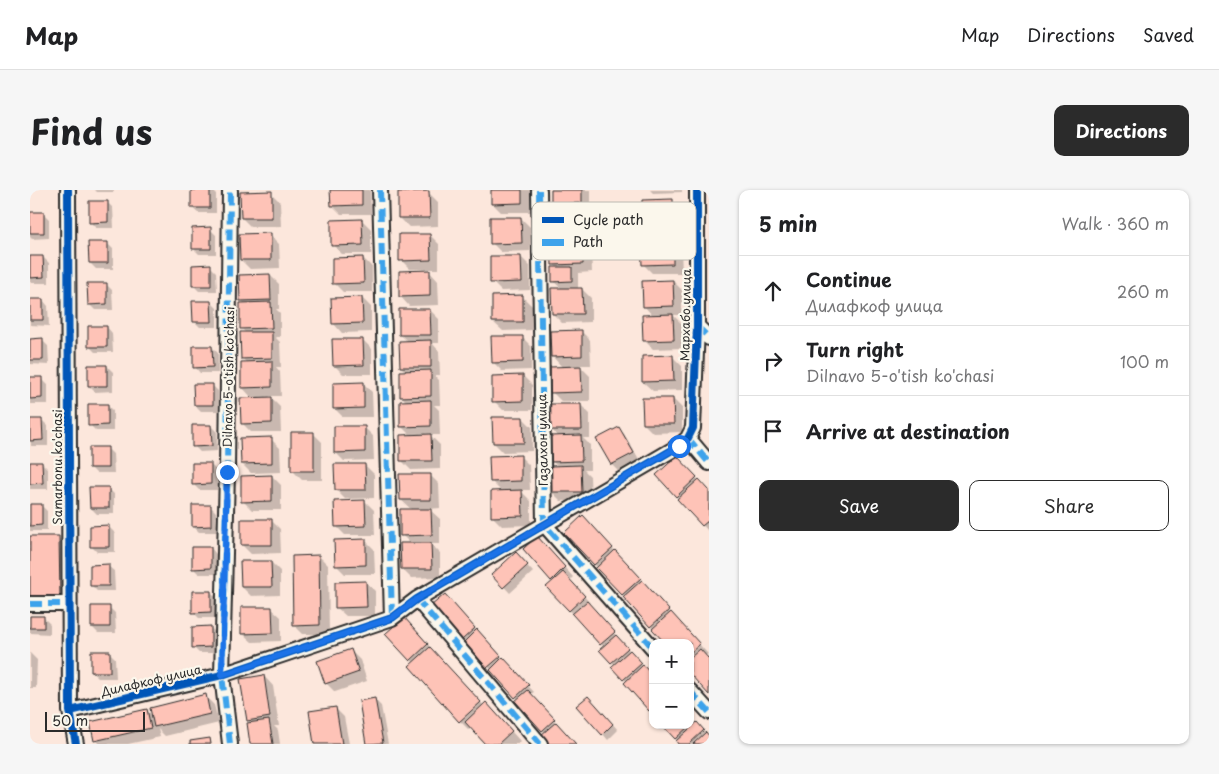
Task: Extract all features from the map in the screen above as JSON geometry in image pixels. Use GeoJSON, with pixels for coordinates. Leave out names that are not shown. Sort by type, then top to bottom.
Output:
{"type":"FeatureCollection","features":[{"type":"Feature","properties":{"kind":"street","name":"Samarbonu ko'chasi"},"geometry":{"type":"LineString","coordinates":[[68,190],[68,604],[70,710],[76,744]]}},
{"type":"Feature","properties":{"kind":"street","name":"Dilnavo 5-o'tish ko'chasi"},"geometry":{"type":"LineString","coordinates":[[230,190],[227,482],[222,675],[230,744]]}},
{"type":"Feature","properties":{"kind":"street"},"geometry":{"type":"LineString","coordinates":[[380,190],[392,618]]}},
{"type":"Feature","properties":{"kind":"street","name":"Мархабо улица"},"geometry":{"type":"LineString","coordinates":[[688,438],[693,428],[703,221],[697,190]]}},
{"type":"Feature","properties":{"kind":"street","name":"Газалхон улица"},"geometry":{"type":"LineString","coordinates":[[540,260],[544,524]]}},
{"type":"Feature","properties":{"kind":"street"},"geometry":{"type":"LineString","coordinates":[[697,326],[709,338]]}},
{"type":"Feature","properties":{"kind":"street"},"geometry":{"type":"LineString","coordinates":[[688,438],[709,463]]}},
{"type":"Feature","properties":{"kind":"street","name":"Дилафкоф улица"},"geometry":{"type":"LineString","coordinates":[[70,710],[222,675],[392,618],[417,599],[670,451],[688,438]]}},
{"type":"Feature","properties":{"kind":"street"},"geometry":{"type":"LineString","coordinates":[[544,524],[649,643]]}},
{"type":"Feature","properties":{"kind":"street"},"geometry":{"type":"LineString","coordinates":[[417,599],[540,744]]}},
{"type":"Feature","properties":{"kind":"street"},"geometry":{"type":"LineString","coordinates":[[30,604],[68,604]]}},
{"type":"Feature","properties":{"kind":"street"},"geometry":{"type":"LineString","coordinates":[[694,695],[709,712]]}},
{"type":"Feature","properties":{"kind":"building"},"geometry":{"type":"Polygon","coordinates":[[[191,190],[210,190],[210,208],[191,208],[191,190]]]}},
{"type":"Feature","properties":{"kind":"building"},"geometry":{"type":"Polygon","coordinates":[[[330,190],[362,190],[362,205],[331,206],[330,190]]]}},
{"type":"Feature","properties":{"kind":"building"},"geometry":{"type":"Polygon","coordinates":[[[491,190],[522,190],[522,203],[491,204],[491,190]]]}},
{"type":"Feature","properties":{"kind":"building"},"geometry":{"type":"Polygon","coordinates":[[[551,190],[582,190],[582,202],[551,202],[551,190]]]}},
{"type":"Feature","properties":{"kind":"building"},"geometry":{"type":"Polygon","coordinates":[[[272,191],[272,218],[241,218],[240,192],[272,191]]]}},
{"type":"Feature","properties":{"kind":"building"},"geometry":{"type":"Polygon","coordinates":[[[429,191],[430,218],[398,218],[398,192],[429,191]]]}},
{"type":"Feature","properties":{"kind":"building"},"geometry":{"type":"Polygon","coordinates":[[[673,199],[673,202],[642,202],[642,200],[673,199]]]}},
{"type":"Feature","properties":{"kind":"building"},"geometry":{"type":"Polygon","coordinates":[[[89,201],[108,201],[108,222],[89,223],[89,201]]]}},
{"type":"Feature","properties":{"kind":"building"},"geometry":{"type":"Polygon","coordinates":[[[30,212],[44,212],[44,233],[30,233],[30,212]]]}},
{"type":"Feature","properties":{"kind":"building"},"geometry":{"type":"Polygon","coordinates":[[[490,217],[521,217],[522,243],[490,244],[490,217]]]}},
{"type":"Feature","properties":{"kind":"building"},"geometry":{"type":"Polygon","coordinates":[[[362,219],[363,245],[331,246],[331,220],[362,219]]]}},
{"type":"Feature","properties":{"kind":"building"},"geometry":{"type":"Polygon","coordinates":[[[211,227],[211,249],[192,249],[192,228],[211,227]]]}},
{"type":"Feature","properties":{"kind":"building"},"geometry":{"type":"Polygon","coordinates":[[[271,233],[271,260],[240,260],[239,234],[271,233]]]}},
{"type":"Feature","properties":{"kind":"building"},"geometry":{"type":"Polygon","coordinates":[[[399,234],[430,234],[431,260],[399,261],[399,234]]]}},
{"type":"Feature","properties":{"kind":"building"},"geometry":{"type":"Polygon","coordinates":[[[88,242],[108,242],[108,263],[89,263],[88,242]]]}},
{"type":"Feature","properties":{"kind":"building"},"geometry":{"type":"Polygon","coordinates":[[[30,256],[43,256],[44,277],[30,278],[30,256]]]}},
{"type":"Feature","properties":{"kind":"building"},"geometry":{"type":"Polygon","coordinates":[[[490,256],[521,256],[522,282],[490,283],[490,256]]]}},
{"type":"Feature","properties":{"kind":"building"},"geometry":{"type":"Polygon","coordinates":[[[363,257],[364,283],[332,284],[332,258],[363,257]]]}},
{"type":"Feature","properties":{"kind":"building"},"geometry":{"type":"Polygon","coordinates":[[[552,260],[583,260],[583,264],[552,265],[552,260]]]}},
{"type":"Feature","properties":{"kind":"building"},"geometry":{"type":"Polygon","coordinates":[[[642,260],[673,260],[673,264],[642,265],[642,260]]]}},
{"type":"Feature","properties":{"kind":"building"},"geometry":{"type":"Polygon","coordinates":[[[211,264],[211,286],[192,286],[192,265],[211,264]]]}},
{"type":"Feature","properties":{"kind":"building"},"geometry":{"type":"Polygon","coordinates":[[[552,267],[572,267],[572,281],[552,282],[552,267]]]}},
{"type":"Feature","properties":{"kind":"building"},"geometry":{"type":"Polygon","coordinates":[[[430,270],[430,296],[399,297],[399,271],[430,270]]]}},
{"type":"Feature","properties":{"kind":"building"},"geometry":{"type":"Polygon","coordinates":[[[270,274],[271,300],[240,301],[239,275],[270,274]]]}},
{"type":"Feature","properties":{"kind":"building"},"geometry":{"type":"Polygon","coordinates":[[[673,280],[674,306],[643,307],[642,281],[673,280]]]}},
{"type":"Feature","properties":{"kind":"building"},"geometry":{"type":"Polygon","coordinates":[[[87,283],[107,283],[107,304],[88,305],[87,283]]]}},
{"type":"Feature","properties":{"kind":"building"},"geometry":{"type":"Polygon","coordinates":[[[551,288],[582,288],[583,314],[552,314],[551,288]]]}},
{"type":"Feature","properties":{"kind":"building"},"geometry":{"type":"Polygon","coordinates":[[[523,295],[523,322],[492,322],[492,296],[523,295]]]}},
{"type":"Feature","properties":{"kind":"building"},"geometry":{"type":"Polygon","coordinates":[[[362,297],[363,323],[332,324],[331,298],[362,297]]]}},
{"type":"Feature","properties":{"kind":"building"},"geometry":{"type":"Polygon","coordinates":[[[30,299],[43,299],[43,320],[30,320],[30,299]]]}},
{"type":"Feature","properties":{"kind":"building"},"geometry":{"type":"Polygon","coordinates":[[[192,301],[211,301],[212,322],[193,322],[192,301]]]}},
{"type":"Feature","properties":{"kind":"building"},"geometry":{"type":"Polygon","coordinates":[[[271,302],[272,328],[240,329],[240,303],[271,302]]]}},
{"type":"Feature","properties":{"kind":"building"},"geometry":{"type":"Polygon","coordinates":[[[399,309],[430,309],[431,335],[399,335],[399,309]]]}},
{"type":"Feature","properties":{"kind":"building"},"geometry":{"type":"Polygon","coordinates":[[[673,314],[674,340],[643,341],[642,315],[673,314]]]}},
{"type":"Feature","properties":{"kind":"building"},"geometry":{"type":"Polygon","coordinates":[[[88,326],[107,326],[107,347],[88,347],[88,326]]]}},
{"type":"Feature","properties":{"kind":"building"},"geometry":{"type":"Polygon","coordinates":[[[582,330],[582,356],[551,357],[550,331],[582,330]]]}},
{"type":"Feature","properties":{"kind":"building"},"geometry":{"type":"Polygon","coordinates":[[[240,332],[272,332],[272,358],[241,359],[240,332]]]}},
{"type":"Feature","properties":{"kind":"building"},"geometry":{"type":"Polygon","coordinates":[[[491,336],[523,336],[523,362],[492,363],[491,336]]]}},
{"type":"Feature","properties":{"kind":"building"},"geometry":{"type":"Polygon","coordinates":[[[43,338],[43,360],[30,360],[30,339],[43,338]]]}},
{"type":"Feature","properties":{"kind":"building"},"geometry":{"type":"Polygon","coordinates":[[[332,339],[363,339],[364,365],[333,366],[332,339]]]}},
{"type":"Feature","properties":{"kind":"building"},"geometry":{"type":"Polygon","coordinates":[[[431,340],[431,367],[400,367],[399,341],[431,340]]]}},
{"type":"Feature","properties":{"kind":"building"},"geometry":{"type":"Polygon","coordinates":[[[193,346],[212,346],[213,367],[193,368],[193,346]]]}},
{"type":"Feature","properties":{"kind":"building"},"geometry":{"type":"Polygon","coordinates":[[[673,355],[674,381],[642,382],[642,356],[673,355]]]}},
{"type":"Feature","properties":{"kind":"building"},"geometry":{"type":"Polygon","coordinates":[[[272,361],[272,387],[241,388],[241,362],[272,361]]]}},
{"type":"Feature","properties":{"kind":"building"},"geometry":{"type":"Polygon","coordinates":[[[88,365],[107,365],[107,386],[88,386],[88,365]]]}},
{"type":"Feature","properties":{"kind":"building"},"geometry":{"type":"Polygon","coordinates":[[[581,366],[582,392],[550,393],[550,367],[581,366]]]}},
{"type":"Feature","properties":{"kind":"building"},"geometry":{"type":"Polygon","coordinates":[[[431,370],[431,396],[400,397],[400,371],[431,370]]]}},
{"type":"Feature","properties":{"kind":"building"},"geometry":{"type":"Polygon","coordinates":[[[523,375],[523,401],[492,402],[492,376],[523,375]]]}},
{"type":"Feature","properties":{"kind":"building"},"geometry":{"type":"Polygon","coordinates":[[[30,377],[42,377],[42,398],[30,399],[30,377]]]}},
{"type":"Feature","properties":{"kind":"building"},"geometry":{"type":"Polygon","coordinates":[[[364,382],[364,408],[333,409],[333,383],[364,382]]]}},
{"type":"Feature","properties":{"kind":"building"},"geometry":{"type":"Polygon","coordinates":[[[193,384],[213,384],[213,405],[194,405],[193,384]]]}},
{"type":"Feature","properties":{"kind":"building"},"geometry":{"type":"Polygon","coordinates":[[[272,397],[272,423],[241,424],[240,398],[272,397]]]}},
{"type":"Feature","properties":{"kind":"building"},"geometry":{"type":"Polygon","coordinates":[[[642,398],[673,398],[674,424],[643,424],[642,398]]]}},
{"type":"Feature","properties":{"kind":"building"},"geometry":{"type":"Polygon","coordinates":[[[431,400],[431,426],[400,427],[400,401],[431,400]]]}},
{"type":"Feature","properties":{"kind":"building"},"geometry":{"type":"Polygon","coordinates":[[[88,404],[108,404],[108,425],[88,426],[88,404]]]}},
{"type":"Feature","properties":{"kind":"building"},"geometry":{"type":"Polygon","coordinates":[[[550,404],[581,404],[582,430],[550,430],[550,404]]]}},
{"type":"Feature","properties":{"kind":"building"},"geometry":{"type":"Polygon","coordinates":[[[492,417],[523,417],[524,443],[493,443],[492,417]]]}},
{"type":"Feature","properties":{"kind":"building"},"geometry":{"type":"Polygon","coordinates":[[[30,419],[42,419],[43,440],[30,441],[30,419]]]}},
{"type":"Feature","properties":{"kind":"building"},"geometry":{"type":"Polygon","coordinates":[[[192,425],[211,425],[212,446],[192,447],[192,425]]]}},
{"type":"Feature","properties":{"kind":"building"},"geometry":{"type":"Polygon","coordinates":[[[334,426],[365,426],[365,452],[334,453],[334,426]]]}},
{"type":"Feature","properties":{"kind":"building"},"geometry":{"type":"Polygon","coordinates":[[[619,427],[634,453],[611,465],[596,439],[619,427]]]}},
{"type":"Feature","properties":{"kind":"building"},"geometry":{"type":"Polygon","coordinates":[[[291,432],[314,432],[314,471],[291,471],[291,432]]]}},
{"type":"Feature","properties":{"kind":"building"},"geometry":{"type":"Polygon","coordinates":[[[431,434],[432,461],[400,461],[400,435],[431,434]]]}},
{"type":"Feature","properties":{"kind":"building"},"geometry":{"type":"Polygon","coordinates":[[[581,435],[582,461],[550,462],[550,436],[581,435]]]}},
{"type":"Feature","properties":{"kind":"building"},"geometry":{"type":"Polygon","coordinates":[[[272,437],[272,463],[241,464],[240,438],[272,437]]]}},
{"type":"Feature","properties":{"kind":"building"},"geometry":{"type":"Polygon","coordinates":[[[89,447],[108,447],[108,468],[89,468],[89,447]]]}},
{"type":"Feature","properties":{"kind":"building"},"geometry":{"type":"Polygon","coordinates":[[[521,455],[521,481],[490,482],[489,456],[521,455]]]}},
{"type":"Feature","properties":{"kind":"building"},"geometry":{"type":"Polygon","coordinates":[[[677,456],[697,477],[676,497],[656,475],[677,456]]]}},
{"type":"Feature","properties":{"kind":"building"},"geometry":{"type":"Polygon","coordinates":[[[30,462],[42,462],[43,483],[30,484],[30,462]]]}},
{"type":"Feature","properties":{"kind":"building"},"geometry":{"type":"Polygon","coordinates":[[[192,463],[211,463],[211,484],[192,485],[192,463]]]}},
{"type":"Feature","properties":{"kind":"building"},"geometry":{"type":"Polygon","coordinates":[[[334,464],[365,464],[366,490],[335,490],[334,464]]]}},
{"type":"Feature","properties":{"kind":"building"},"geometry":{"type":"Polygon","coordinates":[[[581,465],[582,492],[551,492],[550,466],[581,465]]]}},
{"type":"Feature","properties":{"kind":"building"},"geometry":{"type":"Polygon","coordinates":[[[399,474],[431,474],[431,500],[400,500],[399,474]]]}},
{"type":"Feature","properties":{"kind":"building"},"geometry":{"type":"Polygon","coordinates":[[[272,475],[272,501],[241,502],[241,476],[272,475]]]}},
{"type":"Feature","properties":{"kind":"building"},"geometry":{"type":"Polygon","coordinates":[[[699,479],[709,490],[709,520],[702,526],[677,499],[699,479]]]}},
{"type":"Feature","properties":{"kind":"building"},"geometry":{"type":"Polygon","coordinates":[[[89,487],[109,487],[109,508],[90,508],[89,487]]]}},
{"type":"Feature","properties":{"kind":"building"},"geometry":{"type":"Polygon","coordinates":[[[522,490],[523,516],[491,517],[491,491],[522,490]]]}},
{"type":"Feature","properties":{"kind":"building"},"geometry":{"type":"Polygon","coordinates":[[[365,500],[366,526],[335,527],[334,501],[365,500]]]}},
{"type":"Feature","properties":{"kind":"building"},"geometry":{"type":"Polygon","coordinates":[[[30,504],[42,504],[42,525],[30,526],[30,504]]]}},
{"type":"Feature","properties":{"kind":"building"},"geometry":{"type":"Polygon","coordinates":[[[192,505],[211,505],[211,526],[192,527],[192,505]]]}},
{"type":"Feature","properties":{"kind":"building"},"geometry":{"type":"Polygon","coordinates":[[[400,509],[431,509],[432,535],[400,536],[400,509]]]}},
{"type":"Feature","properties":{"kind":"building"},"geometry":{"type":"Polygon","coordinates":[[[583,515],[613,548],[594,565],[564,533],[583,515]]]}},
{"type":"Feature","properties":{"kind":"building"},"geometry":{"type":"Polygon","coordinates":[[[241,519],[272,519],[272,545],[241,545],[241,519]]]}},
{"type":"Feature","properties":{"kind":"building"},"geometry":{"type":"Polygon","coordinates":[[[109,525],[109,547],[90,547],[90,526],[109,525]]]}},
{"type":"Feature","properties":{"kind":"building"},"geometry":{"type":"Polygon","coordinates":[[[30,536],[59,536],[60,598],[30,599],[30,536]]]}},
{"type":"Feature","properties":{"kind":"building"},"geometry":{"type":"Polygon","coordinates":[[[537,536],[565,567],[551,581],[523,549],[537,536]]]}},
{"type":"Feature","properties":{"kind":"building"},"geometry":{"type":"Polygon","coordinates":[[[366,539],[366,565],[335,566],[334,540],[366,539]]]}},
{"type":"Feature","properties":{"kind":"building"},"geometry":{"type":"Polygon","coordinates":[[[400,543],[431,543],[432,569],[401,569],[400,543]]]}},
{"type":"Feature","properties":{"kind":"building"},"geometry":{"type":"Polygon","coordinates":[[[192,547],[211,547],[211,568],[192,569],[192,547]]]}},
{"type":"Feature","properties":{"kind":"building"},"geometry":{"type":"Polygon","coordinates":[[[615,550],[641,578],[622,595],[596,568],[615,550]]]}},
{"type":"Feature","properties":{"kind":"building"},"geometry":{"type":"Polygon","coordinates":[[[516,552],[528,565],[503,588],[491,575],[516,552]]]}},
{"type":"Feature","properties":{"kind":"building"},"geometry":{"type":"Polygon","coordinates":[[[319,555],[320,625],[293,626],[292,556],[319,555]]]}},
{"type":"Feature","properties":{"kind":"building"},"geometry":{"type":"Polygon","coordinates":[[[240,561],[271,561],[272,587],[241,587],[240,561]]]}},
{"type":"Feature","properties":{"kind":"building"},"geometry":{"type":"Polygon","coordinates":[[[109,564],[109,586],[90,586],[90,565],[109,564]]]}},
{"type":"Feature","properties":{"kind":"building"},"geometry":{"type":"Polygon","coordinates":[[[563,572],[585,596],[569,611],[546,587],[563,572]]]}},
{"type":"Feature","properties":{"kind":"building"},"geometry":{"type":"Polygon","coordinates":[[[642,580],[669,610],[650,627],[623,597],[642,580]]]}},
{"type":"Feature","properties":{"kind":"building"},"geometry":{"type":"Polygon","coordinates":[[[366,581],[367,607],[335,608],[335,582],[366,581]]]}},
{"type":"Feature","properties":{"kind":"building"},"geometry":{"type":"Polygon","coordinates":[[[192,591],[211,591],[211,612],[192,613],[192,591]]]}},
{"type":"Feature","properties":{"kind":"building"},"geometry":{"type":"Polygon","coordinates":[[[445,594],[475,628],[462,640],[431,606],[445,594]]]}},
{"type":"Feature","properties":{"kind":"building"},"geometry":{"type":"Polygon","coordinates":[[[587,601],[615,632],[600,645],[572,614],[587,601]]]}},
{"type":"Feature","properties":{"kind":"building"},"geometry":{"type":"Polygon","coordinates":[[[91,606],[110,606],[110,627],[91,627],[91,606]]]}},
{"type":"Feature","properties":{"kind":"building"},"geometry":{"type":"Polygon","coordinates":[[[241,607],[272,607],[273,633],[241,634],[241,607]]]}},
{"type":"Feature","properties":{"kind":"building"},"geometry":{"type":"Polygon","coordinates":[[[671,612],[700,644],[694,649],[694,639],[661,639],[652,629],[671,612]]]}},
{"type":"Feature","properties":{"kind":"building"},"geometry":{"type":"Polygon","coordinates":[[[30,616],[44,616],[44,628],[30,628],[30,616]]]}},
{"type":"Feature","properties":{"kind":"building"},"geometry":{"type":"Polygon","coordinates":[[[404,617],[428,644],[410,661],[385,634],[404,617]]]}},
{"type":"Feature","properties":{"kind":"building"},"geometry":{"type":"Polygon","coordinates":[[[211,626],[211,647],[192,648],[192,627],[211,626]]]}},
{"type":"Feature","properties":{"kind":"building"},"geometry":{"type":"Polygon","coordinates":[[[477,629],[501,656],[487,668],[464,642],[477,629]]]}},
{"type":"Feature","properties":{"kind":"building"},"geometry":{"type":"Polygon","coordinates":[[[616,635],[628,648],[611,663],[599,650],[616,635]]]}},
{"type":"Feature","properties":{"kind":"building"},"geometry":{"type":"Polygon","coordinates":[[[430,647],[481,702],[459,722],[409,666],[430,647]]]}},
{"type":"Feature","properties":{"kind":"building"},"geometry":{"type":"Polygon","coordinates":[[[351,649],[359,672],[325,684],[317,661],[351,649]]]}},
{"type":"Feature","properties":{"kind":"building"},"geometry":{"type":"Polygon","coordinates":[[[700,649],[709,659],[709,695],[694,678],[694,654],[700,649]]]}},
{"type":"Feature","properties":{"kind":"building"},"geometry":{"type":"Polygon","coordinates":[[[630,650],[642,663],[623,680],[611,667],[630,650]]]}},
{"type":"Feature","properties":{"kind":"building"},"geometry":{"type":"Polygon","coordinates":[[[91,651],[110,651],[110,672],[91,672],[91,651]]]}},
{"type":"Feature","properties":{"kind":"building"},"geometry":{"type":"Polygon","coordinates":[[[503,657],[529,685],[515,698],[490,670],[503,657]]]}},
{"type":"Feature","properties":{"kind":"building"},"geometry":{"type":"Polygon","coordinates":[[[643,665],[649,672],[649,711],[624,683],[643,665]]]}},
{"type":"Feature","properties":{"kind":"building"},"geometry":{"type":"Polygon","coordinates":[[[264,675],[270,717],[247,721],[240,679],[264,675]]]}},
{"type":"Feature","properties":{"kind":"building"},"geometry":{"type":"Polygon","coordinates":[[[528,690],[555,719],[542,731],[515,701],[528,690]]]}},
{"type":"Feature","properties":{"kind":"building"},"geometry":{"type":"Polygon","coordinates":[[[206,694],[210,714],[154,727],[150,708],[206,694]]]}},
{"type":"Feature","properties":{"kind":"building"},"geometry":{"type":"Polygon","coordinates":[[[588,696],[613,724],[602,735],[576,706],[588,696]]]}},
{"type":"Feature","properties":{"kind":"building"},"geometry":{"type":"Polygon","coordinates":[[[375,698],[383,743],[366,744],[359,701],[375,698]]]}},
{"type":"Feature","properties":{"kind":"building"},"geometry":{"type":"Polygon","coordinates":[[[486,702],[512,731],[498,744],[485,744],[465,722],[486,702]]]}},
{"type":"Feature","properties":{"kind":"building"},"geometry":{"type":"Polygon","coordinates":[[[336,707],[342,744],[314,744],[309,711],[336,707]]]}},
{"type":"Feature","properties":{"kind":"building"},"geometry":{"type":"Polygon","coordinates":[[[147,709],[151,728],[94,741],[90,722],[147,709]]]}},
{"type":"Feature","properties":{"kind":"building"},"geometry":{"type":"Polygon","coordinates":[[[269,720],[273,744],[250,744],[247,723],[269,720]]]}},
{"type":"Feature","properties":{"kind":"building"},"geometry":{"type":"Polygon","coordinates":[[[556,722],[576,744],[549,744],[541,735],[556,722]]]}},
{"type":"Feature","properties":{"kind":"building"},"geometry":{"type":"Polygon","coordinates":[[[697,722],[704,730],[689,744],[678,744],[676,741],[689,729],[694,729],[694,725],[697,722]]]}},
{"type":"Feature","properties":{"kind":"building"},"geometry":{"type":"Polygon","coordinates":[[[666,729],[686,729],[675,739],[666,729]]]}},
{"type":"Feature","properties":{"kind":"building"},"geometry":{"type":"Polygon","coordinates":[[[706,732],[709,736],[709,744],[693,744],[706,732]]]}},
{"type":"Feature","properties":{"kind":"building"},"geometry":{"type":"Polygon","coordinates":[[[210,738],[211,744],[190,744],[190,741],[210,738]]]}},
{"type":"Feature","properties":{"kind":"marked path"},"geometry":{"type":"LineString","coordinates":[[230,190],[227,472],[222,675],[230,744]]}},
{"type":"Feature","properties":{"kind":"marked path"},"geometry":{"type":"LineString","coordinates":[[380,190],[392,618]]}},
{"type":"Feature","properties":{"kind":"marked path"},"geometry":{"type":"LineString","coordinates":[[539,190],[539,202]]}},
{"type":"Feature","properties":{"kind":"marked path"},"geometry":{"type":"LineString","coordinates":[[540,260],[544,524],[649,643]]}},
{"type":"Feature","properties":{"kind":"marked path"},"geometry":{"type":"LineString","coordinates":[[697,326],[709,338]]}},
{"type":"Feature","properties":{"kind":"marked path"},"geometry":{"type":"LineString","coordinates":[[688,438],[709,463]]}},
{"type":"Feature","properties":{"kind":"marked path"},"geometry":{"type":"LineString","coordinates":[[417,599],[540,744]]}},
{"type":"Feature","properties":{"kind":"marked path"},"geometry":{"type":"LineString","coordinates":[[30,604],[68,604]]}},
{"type":"Feature","properties":{"kind":"marked path"},"geometry":{"type":"LineString","coordinates":[[694,695],[709,712]]}},
{"type":"Feature","properties":{"kind":"cycle path"},"geometry":{"type":"LineString","coordinates":[[68,190],[70,711],[76,744]]}},
{"type":"Feature","properties":{"kind":"cycle path"},"geometry":{"type":"LineString","coordinates":[[70,711],[222,675],[392,618],[417,599],[679,446],[688,438],[693,428],[697,326],[697,190]]}},
{"type":"Feature","properties":{"kind":"route"},"geometry":{"type":"LineString","coordinates":[[227,472],[222,675],[392,618],[417,599],[679,446]]}}]}
